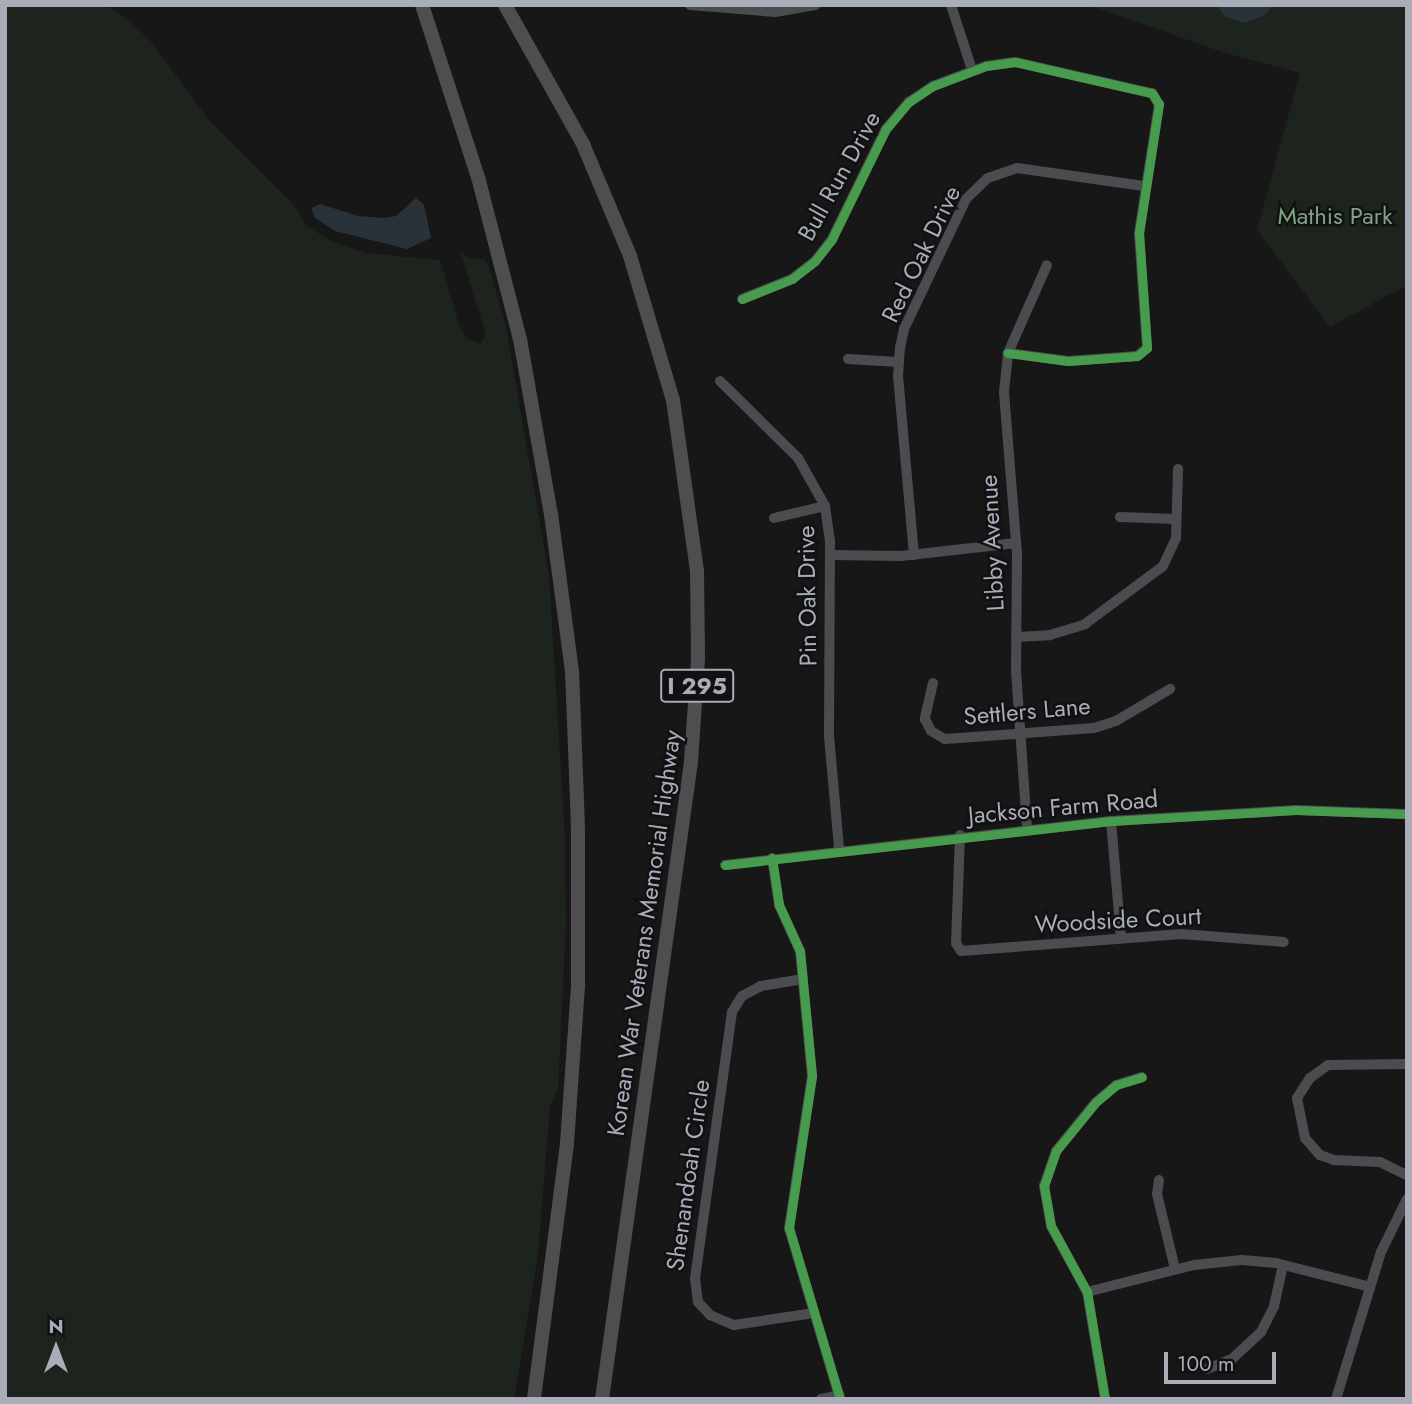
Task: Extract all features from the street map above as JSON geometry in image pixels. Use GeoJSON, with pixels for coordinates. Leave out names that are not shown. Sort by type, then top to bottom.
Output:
{"type":"FeatureCollection","features":[{"type":"Feature","properties":{"kind":"highway","name":"Korean War Veterans Memorial Highway"},"geometry":{"type":"LineString","coordinates":[[422,5],[472,154],[520,339],[548,490],[572,671],[578,829],[577,999],[567,1144],[534,1399]]}},
{"type":"Feature","properties":{"kind":"highway","name":"Korean War Veterans Memorial Highway"},"geometry":{"type":"LineString","coordinates":[[505,5],[583,144],[631,256],[673,400],[696,571],[698,660],[691,762],[602,1399]]}},
{"type":"Feature","properties":{"kind":"street"},"geometry":{"type":"LineString","coordinates":[[690,5],[775,12],[815,5]]}},
{"type":"Feature","properties":{"kind":"street"},"geometry":{"type":"LineString","coordinates":[[951,5],[972,71]]}},
{"type":"Feature","properties":{"kind":"street","name":"Bull Run Drive"},"geometry":{"type":"LineString","coordinates":[[742,299],[792,279],[815,261],[832,239],[894,117],[920,93],[972,71],[1027,62],[1152,93],[1159,104],[1144,186],[1139,245],[1146,351],[1137,356],[1068,361],[1008,353]]}},
{"type":"Feature","properties":{"kind":"street","name":"Red Oak Drive"},"geometry":{"type":"LineString","coordinates":[[914,555],[898,362],[904,329],[966,200],[988,178],[1007,169],[1033,167],[1144,186]]}},
{"type":"Feature","properties":{"kind":"street","name":"Libby Avenue"},"geometry":{"type":"LineString","coordinates":[[1027,828],[1019,734],[1016,543],[1004,414],[1008,353],[1047,265]]}},
{"type":"Feature","properties":{"kind":"street"},"geometry":{"type":"LineString","coordinates":[[849,359],[898,362]]}},
{"type":"Feature","properties":{"kind":"street","name":"Pin Oak Drive"},"geometry":{"type":"LineString","coordinates":[[720,381],[799,458],[825,506],[830,555],[829,736],[839,849]]}},
{"type":"Feature","properties":{"kind":"street"},"geometry":{"type":"LineString","coordinates":[[1016,637],[1066,631],[1111,608],[1169,558],[1176,519],[1178,469]]}},
{"type":"Feature","properties":{"kind":"street"},"geometry":{"type":"LineString","coordinates":[[774,518],[825,506]]}},
{"type":"Feature","properties":{"kind":"street"},"geometry":{"type":"LineString","coordinates":[[1120,517],[1176,519]]}},
{"type":"Feature","properties":{"kind":"street"},"geometry":{"type":"LineString","coordinates":[[830,555],[914,555],[1016,543]]}},
{"type":"Feature","properties":{"kind":"street","name":"Settlers Lane"},"geometry":{"type":"LineString","coordinates":[[933,682],[925,712],[936,735],[945,740],[1107,725],[1170,689]]}},
{"type":"Feature","properties":{"kind":"street","name":"Jackson Farm Road"},"geometry":{"type":"LineString","coordinates":[[725,865],[960,835],[1111,821],[1296,810],[1407,814]]}},
{"type":"Feature","properties":{"kind":"street"},"geometry":{"type":"LineString","coordinates":[[1111,821],[1121,938]]}},
{"type":"Feature","properties":{"kind":"street","name":"Woodside Court"},"geometry":{"type":"LineString","coordinates":[[960,835],[956,946],[964,951],[1121,938],[1200,935],[1284,942]]}},
{"type":"Feature","properties":{"kind":"street"},"geometry":{"type":"LineString","coordinates":[[772,858],[772,880],[787,929],[800,951],[812,1076],[789,1228],[840,1397],[821,1399]]}},
{"type":"Feature","properties":{"kind":"street","name":"Shenandoah Circle"},"geometry":{"type":"LineString","coordinates":[[803,979],[761,986],[742,996],[732,1012],[695,1290],[698,1302],[710,1315],[734,1325],[814,1313]]}},
{"type":"Feature","properties":{"kind":"street"},"geometry":{"type":"LineString","coordinates":[[1407,1064],[1328,1065],[1310,1078],[1297,1098],[1305,1138],[1320,1155],[1334,1160],[1380,1162],[1407,1175]]}},
{"type":"Feature","properties":{"kind":"street"},"geometry":{"type":"LineString","coordinates":[[1105,1399],[1087,1292],[1046,1215],[1046,1174],[1056,1151],[1096,1102],[1116,1085],[1142,1077]]}},
{"type":"Feature","properties":{"kind":"street"},"geometry":{"type":"LineString","coordinates":[[1159,1181],[1157,1194],[1175,1269]]}},
{"type":"Feature","properties":{"kind":"street"},"geometry":{"type":"LineString","coordinates":[[1336,1399],[1386,1238],[1407,1199]]}},
{"type":"Feature","properties":{"kind":"street"},"geometry":{"type":"LineString","coordinates":[[1087,1292],[1175,1269],[1242,1260],[1283,1265],[1370,1287]]}},
{"type":"Feature","properties":{"kind":"street"},"geometry":{"type":"LineString","coordinates":[[1207,1369],[1232,1359],[1261,1332],[1274,1306],[1283,1265]]}},
{"type":"Feature","properties":{"kind":"green space"},"geometry":{"type":"Polygon","coordinates":[[[5,5],[103,5],[118,12],[149,39],[209,120],[294,205],[307,226],[333,242],[366,253],[440,260],[459,325],[467,338],[480,344],[486,335],[460,250],[469,258],[485,259],[490,270],[506,327],[549,575],[565,837],[566,923],[558,1089],[550,1106],[538,1254],[514,1399],[5,1399],[5,5]]]}},
{"type":"Feature","properties":{"kind":"green space","name":"Mathis Park"},"geometry":{"type":"Polygon","coordinates":[[[1089,5],[1407,5],[1407,285],[1330,327],[1257,230],[1300,73],[1225,53],[1089,5]]]}},
{"type":"Feature","properties":{"kind":"shaded area"},"geometry":{"type":"Polygon","coordinates":[[[1216,5],[1273,5],[1265,15],[1245,23],[1226,17],[1216,5]]]}},
{"type":"Feature","properties":{"kind":"shaded area"},"geometry":{"type":"Polygon","coordinates":[[[416,198],[424,205],[431,238],[407,249],[335,231],[315,218],[311,208],[320,204],[358,216],[385,218],[396,216],[416,198]]]}},
{"type":"Feature","properties":{"kind":"cycle path"},"geometry":{"type":"LineString","coordinates":[[742,299],[792,279],[815,261],[832,239],[886,129],[909,102],[933,86],[986,66],[1015,62],[1152,93],[1159,104],[1139,233],[1147,348],[1137,356],[1068,361],[1008,353]]}},
{"type":"Feature","properties":{"kind":"cycle path"},"geometry":{"type":"LineString","coordinates":[[725,865],[1111,821],[1296,810],[1407,814]]}},
{"type":"Feature","properties":{"kind":"cycle path"},"geometry":{"type":"LineString","coordinates":[[772,858],[779,905],[800,951],[812,1076],[789,1228],[840,1399]]}},
{"type":"Feature","properties":{"kind":"cycle path"},"geometry":{"type":"LineString","coordinates":[[1105,1399],[1087,1292],[1051,1226],[1044,1186],[1056,1151],[1096,1102],[1116,1085],[1142,1077]]}}]}
